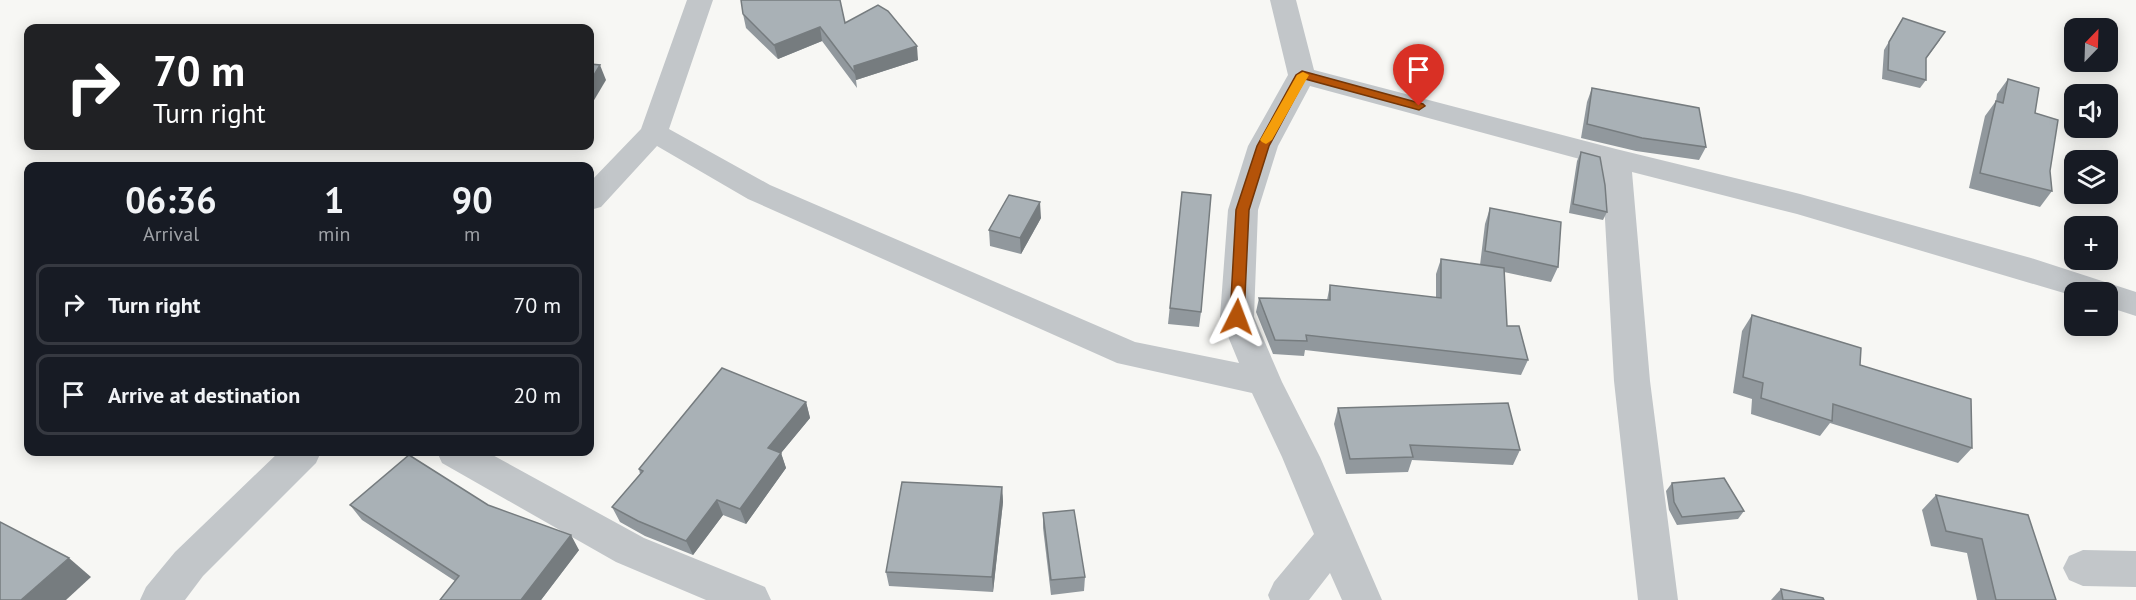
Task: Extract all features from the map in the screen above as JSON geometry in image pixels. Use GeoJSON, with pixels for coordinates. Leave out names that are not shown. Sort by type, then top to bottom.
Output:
{"type":"FeatureCollection","features":[{"type":"Feature","properties":{"kind":"street"},"geometry":{"type":"LineString","coordinates":[[594,196],[654,132],[700,0]]}},
{"type":"Feature","properties":{"kind":"street"},"geometry":{"type":"LineString","coordinates":[[1283,0],[1302,75],[1263,146],[1243,210],[1237,317],[1264,382],[1301,457],[1362,600]]}},
{"type":"Feature","properties":{"kind":"street"},"geometry":{"type":"LineString","coordinates":[[1302,75],[1616,159],[1811,207],[2069,282]]}},
{"type":"Feature","properties":{"kind":"street"},"geometry":{"type":"LineString","coordinates":[[654,132],[759,192],[1129,354],[1264,382]]}},
{"type":"Feature","properties":{"kind":"street"},"geometry":{"type":"LineString","coordinates":[[1616,159],[1632,381],[1658,600]]}},
{"type":"Feature","properties":{"kind":"street"},"geometry":{"type":"LineString","coordinates":[[2118,298],[2136,304]]}},
{"type":"Feature","properties":{"kind":"street"},"geometry":{"type":"LineString","coordinates":[[160,600],[189,564],[299,456]]}},
{"type":"Feature","properties":{"kind":"street"},"geometry":{"type":"LineString","coordinates":[[461,456],[630,550],[751,600]]}},
{"type":"Feature","properties":{"kind":"street"},"geometry":{"type":"LineString","coordinates":[[1291,598],[1336,537]]}},
{"type":"Feature","properties":{"kind":"street"},"geometry":{"type":"LineString","coordinates":[[2082,568],[2136,569]]}},
{"type":"Feature","properties":{"kind":"building"},"geometry":{"type":"Polygon","coordinates":[[[741,0],[840,0],[845,23],[878,5],[888,11],[917,46],[854,66],[855,73],[820,27],[774,45],[743,14],[741,0]]]}},
{"type":"Feature","properties":{"kind":"building"},"geometry":{"type":"Polygon","coordinates":[[[1903,18],[1945,32],[1926,58],[1926,80],[1888,70],[1889,42],[1903,18]]]}},
{"type":"Feature","properties":{"kind":"building"},"geometry":{"type":"Polygon","coordinates":[[[594,64],[600,65],[594,75],[594,64]]]}},
{"type":"Feature","properties":{"kind":"building"},"geometry":{"type":"Polygon","coordinates":[[[2008,79],[2039,88],[2035,113],[2058,120],[2050,171],[2052,191],[1980,173],[1996,101],[2003,103],[2008,79]]]}},
{"type":"Feature","properties":{"kind":"building"},"geometry":{"type":"Polygon","coordinates":[[[1592,88],[1699,108],[1706,147],[1642,138],[1587,124],[1592,88]]]}},
{"type":"Feature","properties":{"kind":"building"},"geometry":{"type":"Polygon","coordinates":[[[1581,152],[1600,157],[1607,212],[1573,204],[1581,152]]]}},
{"type":"Feature","properties":{"kind":"building"},"geometry":{"type":"Polygon","coordinates":[[[1182,192],[1211,195],[1201,312],[1170,308],[1182,192]]]}},
{"type":"Feature","properties":{"kind":"building"},"geometry":{"type":"Polygon","coordinates":[[[1009,195],[1040,202],[1020,238],[989,230],[1009,195]]]}},
{"type":"Feature","properties":{"kind":"building"},"geometry":{"type":"Polygon","coordinates":[[[1490,208],[1561,222],[1558,267],[1485,251],[1490,208]]]}},
{"type":"Feature","properties":{"kind":"building"},"geometry":{"type":"Polygon","coordinates":[[[1441,259],[1504,268],[1507,326],[1519,326],[1528,360],[1306,335],[1307,341],[1275,340],[1259,298],[1330,300],[1330,285],[1441,298],[1441,259]]]}},
{"type":"Feature","properties":{"kind":"building"},"geometry":{"type":"Polygon","coordinates":[[[1752,315],[1861,348],[1860,365],[1971,399],[1972,448],[1833,404],[1832,421],[1761,398],[1763,383],[1743,377],[1752,315]]]}},
{"type":"Feature","properties":{"kind":"building"},"geometry":{"type":"Polygon","coordinates":[[[722,368],[806,402],[768,448],[781,453],[740,509],[717,500],[686,541],[638,521],[612,507],[643,471],[639,469],[722,368]]]}},
{"type":"Feature","properties":{"kind":"building"},"geometry":{"type":"Polygon","coordinates":[[[1508,403],[1520,450],[1410,445],[1413,457],[1350,459],[1338,408],[1508,403]]]}},
{"type":"Feature","properties":{"kind":"building"},"geometry":{"type":"Polygon","coordinates":[[[411,456],[488,505],[571,535],[521,600],[440,600],[459,576],[350,505],[411,456]]]}},
{"type":"Feature","properties":{"kind":"building"},"geometry":{"type":"Polygon","coordinates":[[[1724,478],[1744,511],[1682,517],[1674,502],[1672,483],[1724,478]]]}},
{"type":"Feature","properties":{"kind":"building"},"geometry":{"type":"Polygon","coordinates":[[[902,482],[1002,487],[992,577],[886,572],[902,482]]]}},
{"type":"Feature","properties":{"kind":"building"},"geometry":{"type":"Polygon","coordinates":[[[1936,495],[2028,515],[2056,600],[1996,600],[1982,539],[1946,531],[1936,495]]]}},
{"type":"Feature","properties":{"kind":"building"},"geometry":{"type":"Polygon","coordinates":[[[1074,510],[1085,577],[1051,580],[1043,513],[1074,510]]]}},
{"type":"Feature","properties":{"kind":"building"},"geometry":{"type":"Polygon","coordinates":[[[0,522],[69,558],[21,600],[0,600],[0,522]]]}},
{"type":"Feature","properties":{"kind":"building"},"geometry":{"type":"Polygon","coordinates":[[[1781,589],[1823,598],[1824,600],[1783,600],[1781,589]]]}},
{"type":"Feature","properties":{"kind":"slow traffic"},"geometry":{"type":"LineString","coordinates":[[1266,140],[1303,75]]}},
{"type":"Feature","properties":{"kind":"route"},"geometry":{"type":"LineString","coordinates":[[1237,317],[1243,210],[1263,146],[1302,75],[1419,106]]}}]}
